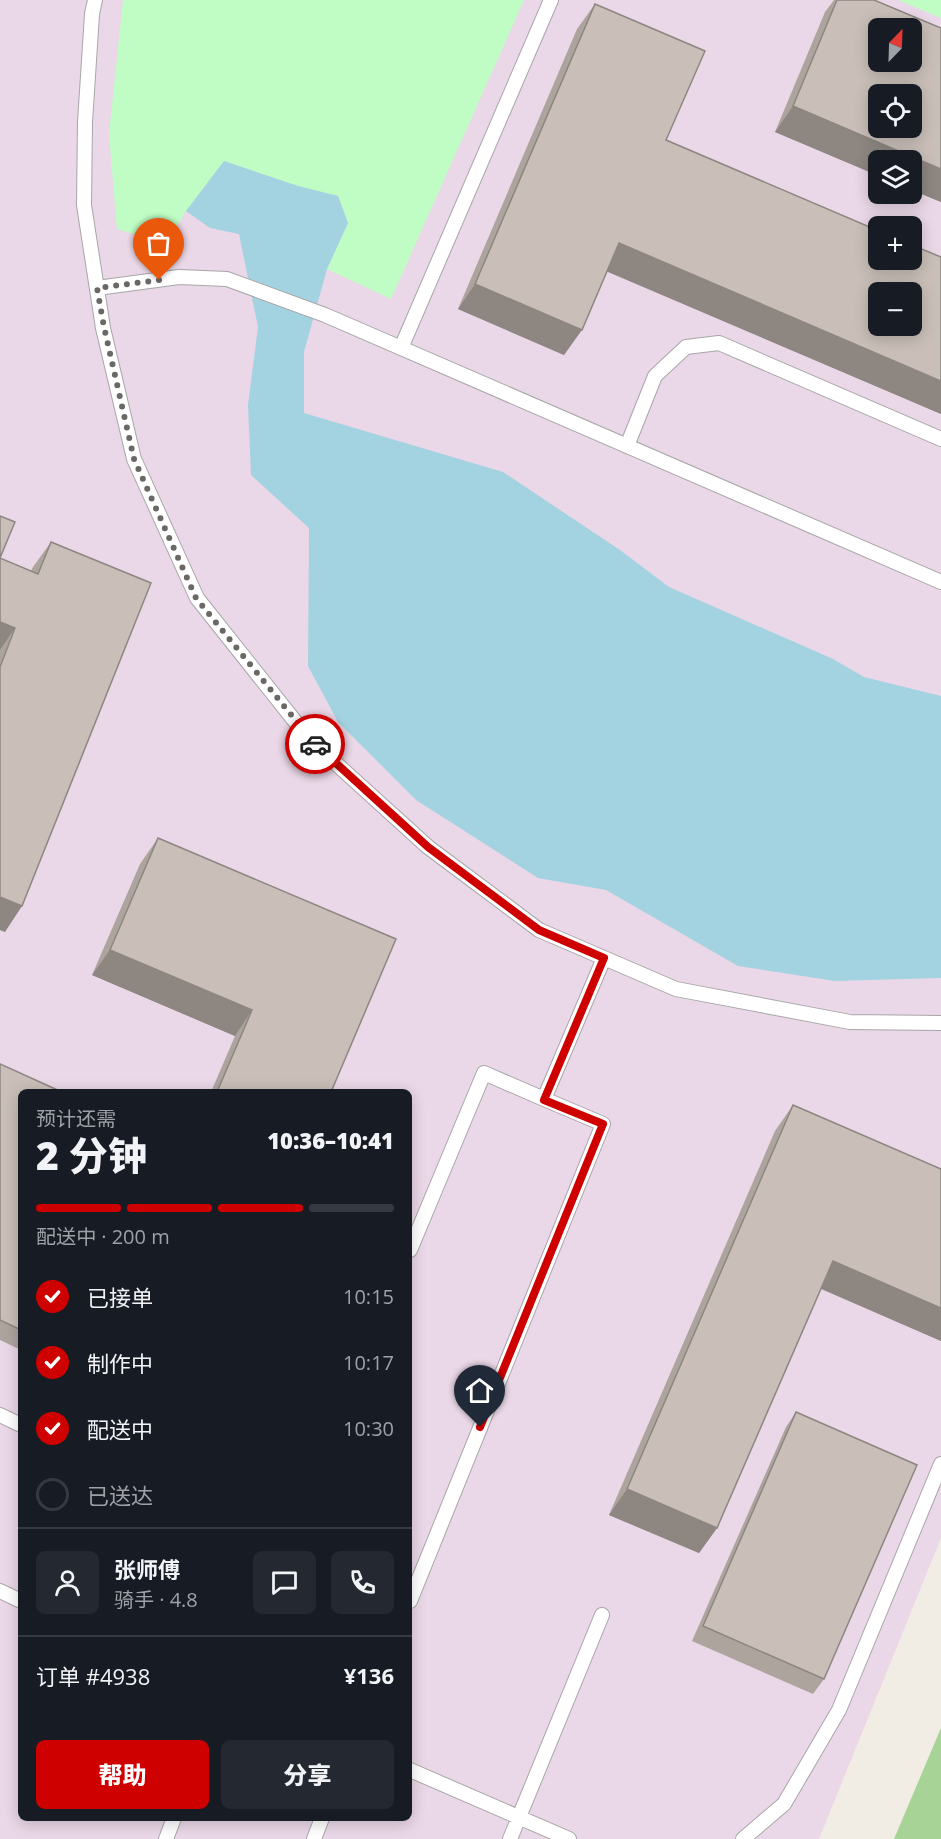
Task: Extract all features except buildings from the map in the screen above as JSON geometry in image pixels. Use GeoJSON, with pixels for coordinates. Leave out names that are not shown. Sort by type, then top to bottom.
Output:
{"type":"FeatureCollection","features":[{"type":"Feature","properties":{"kind":"lane"},"geometry":{"type":"LineString","coordinates":[[95,0],[92,14],[85,122],[84,205],[104,327],[134,459],[196,598],[309,739],[428,847],[539,930],[676,989],[850,1022],[941,1023]]}},
{"type":"Feature","properties":{"kind":"lane"},"geometry":{"type":"LineString","coordinates":[[401,348],[550,0]]}},
{"type":"Feature","properties":{"kind":"lane"},"geometry":{"type":"LineString","coordinates":[[97,288],[179,277],[227,279],[325,315],[941,582]]}},
{"type":"Feature","properties":{"kind":"lane"},"geometry":{"type":"LineString","coordinates":[[627,446],[655,376],[686,347],[718,343],[941,440]]}},
{"type":"Feature","properties":{"kind":"lane"},"geometry":{"type":"LineString","coordinates":[[544,1100],[604,958]]}},
{"type":"Feature","properties":{"kind":"lane"},"geometry":{"type":"LineString","coordinates":[[412,1245],[484,1073],[603,1124],[412,1596]]}},
{"type":"Feature","properties":{"kind":"lane"},"geometry":{"type":"LineString","coordinates":[[0,1415],[18,1424]]}},
{"type":"Feature","properties":{"kind":"lane"},"geometry":{"type":"LineString","coordinates":[[743,1839],[784,1804],[839,1710],[941,1464]]}},
{"type":"Feature","properties":{"kind":"lane"},"geometry":{"type":"LineString","coordinates":[[0,1592],[18,1600]]}},
{"type":"Feature","properties":{"kind":"lane"},"geometry":{"type":"LineString","coordinates":[[510,1839],[602,1615]]}},
{"type":"Feature","properties":{"kind":"lane"},"geometry":{"type":"LineString","coordinates":[[412,1771],[569,1839]]}},
{"type":"Feature","properties":{"kind":"lane"},"geometry":{"type":"LineString","coordinates":[[166,1839],[173,1821]]}},
{"type":"Feature","properties":{"kind":"lane"},"geometry":{"type":"LineString","coordinates":[[314,1839],[321,1821]]}},
{"type":"Feature","properties":{"kind":"shaded area"},"geometry":{"type":"Polygon","coordinates":[[[0,0],[941,0],[941,1538],[819,1839],[0,1839],[0,0]]]}},
{"type":"Feature","properties":{"kind":"green space"},"geometry":{"type":"Polygon","coordinates":[[[123,0],[524,0],[391,299],[327,269],[348,223],[338,196],[298,186],[224,161],[186,211],[166,244],[117,229],[109,134],[123,0]]]}},
{"type":"Feature","properties":{"kind":"green space"},"geometry":{"type":"Polygon","coordinates":[[[898,0],[941,0],[941,18],[898,0]]]}},
{"type":"Feature","properties":{"kind":"green space"},"geometry":{"type":"Polygon","coordinates":[[[941,1728],[941,1839],[894,1839],[941,1728]]]}},
{"type":"Feature","properties":{"kind":"water"},"geometry":{"type":"Polygon","coordinates":[[[224,161],[298,186],[338,196],[348,223],[327,269],[304,352],[304,413],[503,472],[620,550],[669,587],[833,659],[864,677],[941,696],[941,978],[835,981],[738,966],[606,890],[538,878],[416,800],[338,722],[308,666],[309,528],[251,475],[248,405],[258,327],[239,234],[210,228],[186,211],[224,161]]]}},
{"type":"Feature","properties":{"kind":"way so far"},"geometry":{"type":"LineString","coordinates":[[159,280],[97,288],[134,459],[196,598],[315,744]]}},
{"type":"Feature","properties":{"kind":"route"},"geometry":{"type":"LineString","coordinates":[[315,744],[428,847],[539,930],[604,958],[544,1100],[603,1124],[480,1427]]}}]}
